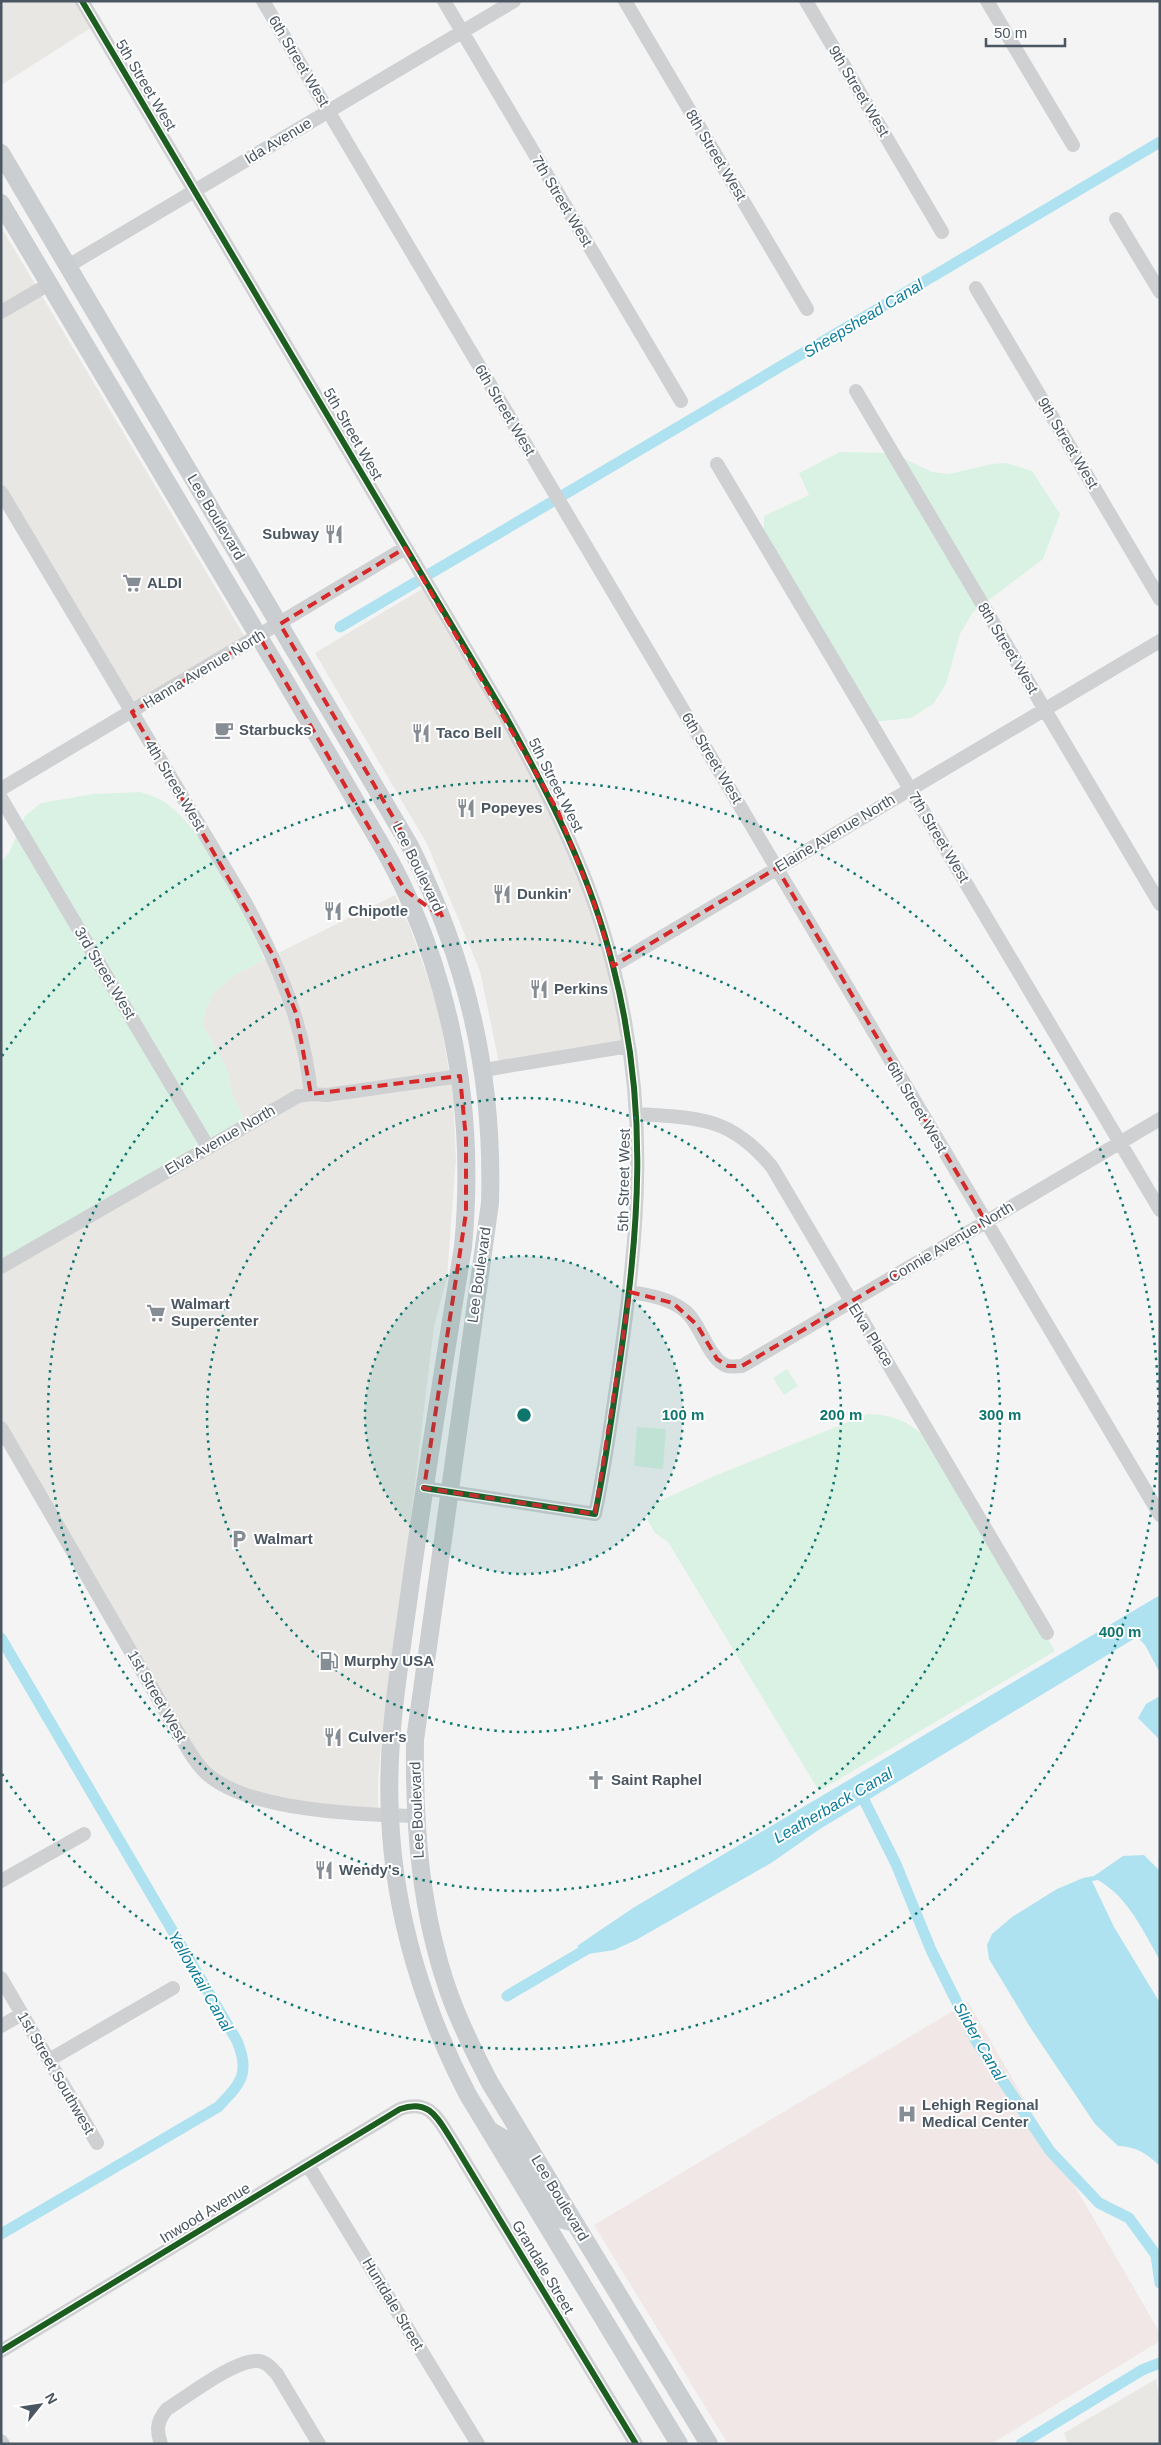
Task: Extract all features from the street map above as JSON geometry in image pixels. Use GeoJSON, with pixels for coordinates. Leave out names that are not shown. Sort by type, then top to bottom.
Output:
{"type":"FeatureCollection","features":[{"type":"Feature","properties":{"kind":"main road","name":"Lee Boulevard"},"geometry":{"type":"LineString","coordinates":[[1,153],[410,846],[428,882],[462,972],[474,1016],[484,1070],[491,1169],[490,1203],[415,1740],[415,1816],[426,1908],[449,1992],[468,2040],[490,2083],[709,2444]]}},
{"type":"Feature","properties":{"kind":"main road"},"geometry":{"type":"LineString","coordinates":[[1,175],[44,248],[54,260],[68,266]]}},
{"type":"Feature","properties":{"kind":"main road","name":"Lee Boulevard"},"geometry":{"type":"LineString","coordinates":[[1,203],[259,636],[369,825],[404,890],[423,935],[438,979],[460,1076],[466,1139],[466,1213],[424,1488],[398,1678],[391,1746],[390,1816],[396,1876],[406,1928],[422,1990],[452,2065],[488,2130],[679,2444]]}},
{"type":"Feature","properties":{"kind":"main road"},"geometry":{"type":"LineString","coordinates":[[49,284],[65,290],[73,298],[136,402],[153,409]]}},
{"type":"Feature","properties":{"kind":"main road"},"geometry":{"type":"LineString","coordinates":[[404,890],[427,906],[450,970],[470,1052],[484,1070]]}},
{"type":"Feature","properties":{"kind":"main road"},"geometry":{"type":"LineString","coordinates":[[460,1076],[467,1081],[474,1091],[480,1172],[476,1260],[480,1272]]}},
{"type":"Feature","properties":{"kind":"main road"},"geometry":{"type":"LineString","coordinates":[[488,2130],[512,2143],[557,2218],[575,2223]]}},
{"type":"Feature","properties":{"kind":"street","name":"5th Street West"},"geometry":{"type":"LineString","coordinates":[[82,1],[505,715],[558,811],[595,906],[613,966],[629,1046],[637,1114],[637,1219],[630,1292],[595,1514],[424,1488]]}},
{"type":"Feature","properties":{"kind":"street","name":"6th Street West"},"geometry":{"type":"LineString","coordinates":[[263,1],[1160,1515]]}},
{"type":"Feature","properties":{"kind":"street","name":"7th Street West"},"geometry":{"type":"LineString","coordinates":[[444,1],[682,401]]}},
{"type":"Feature","properties":{"kind":"street","name":"Ida Avenue"},"geometry":{"type":"LineString","coordinates":[[68,266],[514,1]]}},
{"type":"Feature","properties":{"kind":"street","name":"8th Street West"},"geometry":{"type":"LineString","coordinates":[[625,1],[807,309]]}},
{"type":"Feature","properties":{"kind":"street","name":"9th Street West"},"geometry":{"type":"LineString","coordinates":[[806,1],[942,232]]}},
{"type":"Feature","properties":{"kind":"street"},"geometry":{"type":"LineString","coordinates":[[988,1],[1073,145]]}},
{"type":"Feature","properties":{"kind":"street"},"geometry":{"type":"LineString","coordinates":[[1116,219],[1160,292]]}},
{"type":"Feature","properties":{"kind":"street"},"geometry":{"type":"LineString","coordinates":[[1,312],[49,284]]}},
{"type":"Feature","properties":{"kind":"street","name":"9th Street West"},"geometry":{"type":"LineString","coordinates":[[976,288],[1160,599]]}},
{"type":"Feature","properties":{"kind":"street","name":"8th Street West"},"geometry":{"type":"LineString","coordinates":[[856,391],[1160,904]]}},
{"type":"Feature","properties":{"kind":"street","name":"7th Street West"},"geometry":{"type":"LineString","coordinates":[[717,464],[1160,1210]]}},
{"type":"Feature","properties":{"kind":"street","name":"4th Street West"},"geometry":{"type":"LineString","coordinates":[[1,492],[245,902],[273,956],[296,1013],[309,1071],[311,1094]]}},
{"type":"Feature","properties":{"kind":"street","name":"Hanna Avenue North"},"geometry":{"type":"LineString","coordinates":[[1,789],[405,548]]}},
{"type":"Feature","properties":{"kind":"street","name":"Elaine Avenue North"},"geometry":{"type":"LineString","coordinates":[[613,966],[1160,641]]}},
{"type":"Feature","properties":{"kind":"street","name":"3rd Street West"},"geometry":{"type":"LineString","coordinates":[[1,798],[208,1147]]}},
{"type":"Feature","properties":{"kind":"street"},"geometry":{"type":"LineString","coordinates":[[484,1070],[629,1046]]}},
{"type":"Feature","properties":{"kind":"street","name":"Elva Avenue North"},"geometry":{"type":"LineString","coordinates":[[1,1268],[281,1104],[298,1096],[311,1094],[327,1095],[460,1076]]}},
{"type":"Feature","properties":{"kind":"street","name":"Elva Place"},"geometry":{"type":"LineString","coordinates":[[637,1114],[702,1119],[728,1128],[749,1142],[780,1179],[1048,1633]]}},
{"type":"Feature","properties":{"kind":"street","name":"Connie Avenue North"},"geometry":{"type":"LineString","coordinates":[[630,1292],[674,1303],[686,1312],[697,1326],[717,1359],[728,1366],[742,1366],[1160,1118]]}},
{"type":"Feature","properties":{"kind":"street","name":"1st Street West"},"geometry":{"type":"LineString","coordinates":[[1,1428],[174,1726],[198,1765],[207,1774],[218,1783],[247,1797],[333,1811],[390,1816],[415,1816]]}},
{"type":"Feature","properties":{"kind":"street"},"geometry":{"type":"LineString","coordinates":[[1,1881],[84,1834]]}},
{"type":"Feature","properties":{"kind":"street","name":"1st Street Southwest"},"geometry":{"type":"LineString","coordinates":[[1,1978],[97,2143]]}},
{"type":"Feature","properties":{"kind":"street"},"geometry":{"type":"LineString","coordinates":[[49,2060],[173,1988]]}},
{"type":"Feature","properties":{"kind":"street"},"geometry":{"type":"LineString","coordinates":[[1,2026],[22,2014]]}},
{"type":"Feature","properties":{"kind":"street","name":"Inwood Avenue"},"geometry":{"type":"LineString","coordinates":[[1,2351],[400,2109],[411,2105],[424,2106]]}},
{"type":"Feature","properties":{"kind":"street","name":"Grandale Street"},"geometry":{"type":"LineString","coordinates":[[424,2106],[436,2116],[451,2139],[636,2444]]}},
{"type":"Feature","properties":{"kind":"street","name":"Huntdale Street"},"geometry":{"type":"LineString","coordinates":[[308,2165],[478,2444]]}},
{"type":"Feature","properties":{"kind":"street"},"geometry":{"type":"LineString","coordinates":[[161,2444],[157,2432],[160,2418],[168,2409],[233,2368],[257,2361],[269,2365],[277,2374],[319,2444]]}},
{"type":"Feature","properties":{"kind":"highlighted area"},"geometry":{"type":"Polygon","coordinates":[[[405,548],[558,811],[595,906],[613,966],[777,868],[986,1222],[742,1366],[728,1366],[717,1359],[697,1325],[673,1303],[630,1292],[595,1514],[424,1488],[466,1213],[466,1139],[460,1076],[311,1094],[296,1013],[273,955],[132,712],[259,636],[405,890],[443,918],[410,846],[280,624],[405,548]]]}},
{"type":"Feature","properties":{"kind":"shaded area"},"geometry":{"type":"Polygon","coordinates":[[[1,1],[84,1],[97,24],[1,85],[1,1]]]}},
{"type":"Feature","properties":{"kind":"shaded area"},"geometry":{"type":"Polygon","coordinates":[[[1,227],[252,649],[130,719],[1,504],[1,227]]]}},
{"type":"Feature","properties":{"kind":"shaded area"},"geometry":{"type":"Polygon","coordinates":[[[432,583],[579,847],[625,1049],[499,1063],[480,971],[427,844],[315,653],[432,583]]]}},
{"type":"Feature","properties":{"kind":"shaded area"},"geometry":{"type":"Polygon","coordinates":[[[395,895],[409,925],[438,1006],[453,1096],[456,1159],[447,1277],[434,1326],[401,1600],[382,1736],[378,1780],[378,1817],[274,1798],[204,1772],[1,1429],[1,1266],[246,1123],[232,1095],[228,1071],[203,1025],[205,1011],[213,994],[234,975],[395,895]]]}},
{"type":"Feature","properties":{"kind":"shaded area","name":"Lehigh Regional Medical Center"},"geometry":{"type":"Polygon","coordinates":[[[968,2002],[1160,2333],[1160,2341],[991,2444],[728,2444],[594,2225],[968,2002]]]}},
{"type":"Feature","properties":{"kind":"shaded area"},"geometry":{"type":"Polygon","coordinates":[[[1156,2379],[1160,2407],[1160,2444],[1068,2444],[1064,2433],[1156,2379]]]}},
{"type":"Feature","properties":{"kind":"green space"},"geometry":{"type":"Polygon","coordinates":[[[840,452],[892,453],[932,472],[949,474],[992,464],[1006,463],[1032,471],[1060,514],[1043,559],[973,612],[960,634],[946,684],[933,704],[911,718],[872,722],[764,544],[764,516],[809,495],[799,473],[840,452]]]}},
{"type":"Feature","properties":{"kind":"green space"},"geometry":{"type":"Polygon","coordinates":[[[140,792],[168,804],[198,836],[212,856],[237,900],[264,960],[234,975],[213,994],[205,1011],[203,1025],[228,1071],[232,1095],[246,1123],[1,1266],[1,862],[9,853],[25,816],[41,803],[94,794],[140,792]]]}},
{"type":"Feature","properties":{"kind":"green space"},"geometry":{"type":"Polygon","coordinates":[[[787,1369],[798,1386],[784,1395],[773,1378],[787,1369]]]}},
{"type":"Feature","properties":{"kind":"green space"},"geometry":{"type":"Polygon","coordinates":[[[868,1414],[891,1417],[911,1426],[935,1448],[1055,1651],[819,1791],[668,1542],[655,1533],[647,1519],[653,1504],[717,1475],[868,1414]]]}},
{"type":"Feature","properties":{"kind":"green space"},"geometry":{"type":"Polygon","coordinates":[[[637,1427],[666,1429],[663,1469],[634,1466],[637,1427]]]}},
{"type":"Feature","properties":{"kind":"water"},"geometry":{"type":"Polygon","coordinates":[[[1160,1595],[1160,1673],[1145,1645],[1137,1637],[820,1829],[771,1863],[636,1940],[614,1950],[588,1954],[577,1946],[633,1908],[1160,1595]]]}},
{"type":"Feature","properties":{"kind":"water"},"geometry":{"type":"Polygon","coordinates":[[[1160,1696],[1160,1743],[1158,1738],[1138,1718],[1146,1704],[1160,1696]]]}},
{"type":"Feature","properties":{"kind":"water"},"geometry":{"type":"Polygon","coordinates":[[[1144,1855],[1160,1871],[1160,1960],[1141,1926],[1126,1905],[1109,1887],[1098,1880],[1092,1881],[1114,1927],[1160,2003],[1160,2166],[1141,2152],[1118,2146],[1095,2124],[1030,2027],[989,1959],[987,1945],[992,1934],[1012,1917],[1057,1889],[1083,1878],[1094,1876],[1123,1856],[1144,1855]]]}},
{"type":"Feature","properties":{"kind":"waterway","name":"Sheepshead Canal"},"geometry":{"type":"LineString","coordinates":[[565,494],[1160,142]]}},
{"type":"Feature","properties":{"kind":"waterway","name":"Sheepshead Canal"},"geometry":{"type":"LineString","coordinates":[[431,573],[550,503]]}},
{"type":"Feature","properties":{"kind":"waterway","name":"Sheepshead Canal"},"geometry":{"type":"LineString","coordinates":[[340,627],[416,582]]}},
{"type":"Feature","properties":{"kind":"waterway","name":"Yellowtail Canal"},"geometry":{"type":"LineString","coordinates":[[1,1638],[237,2041],[243,2062],[241,2078],[232,2092],[218,2107],[1,2234]]}},
{"type":"Feature","properties":{"kind":"waterway","name":"Slider Canal"},"geometry":{"type":"LineString","coordinates":[[859,1790],[896,1864],[931,1950],[976,2041],[1050,2151],[1099,2203],[1129,2218],[1156,2255],[1160,2283]]}},
{"type":"Feature","properties":{"kind":"waterway","name":"Leatherback Canal"},"geometry":{"type":"LineString","coordinates":[[507,1996],[597,1943]]}},
{"type":"Feature","properties":{"kind":"waterway"},"geometry":{"type":"LineString","coordinates":[[1021,2444],[1142,2370],[1160,2363]]}},
{"type":"Feature","properties":{"kind":"cycle path"},"geometry":{"type":"LineString","coordinates":[[82,1],[505,715],[568,837],[593,900],[613,966],[625,1019],[632,1070],[637,1170],[635,1220],[625,1321],[608,1444],[595,1514],[424,1488]]}},
{"type":"Feature","properties":{"kind":"cycle path"},"geometry":{"type":"LineString","coordinates":[[1,2351],[400,2109],[418,2106],[431,2112],[446,2131],[636,2444]]}},
{"type":"Feature","properties":{"kind":"place","name":"Subway"},"geometry":{"type":"Point","coordinates":[334,534]}},
{"type":"Feature","properties":{"kind":"place","name":"ALDI"},"geometry":{"type":"Point","coordinates":[132,583]}},
{"type":"Feature","properties":{"kind":"place","name":"Starbucks"},"geometry":{"type":"Point","coordinates":[224,730]}},
{"type":"Feature","properties":{"kind":"place","name":"Taco Bell"},"geometry":{"type":"Point","coordinates":[421,733]}},
{"type":"Feature","properties":{"kind":"place","name":"Popeyes"},"geometry":{"type":"Point","coordinates":[466,808]}},
{"type":"Feature","properties":{"kind":"place","name":"Dunkin'"},"geometry":{"type":"Point","coordinates":[502,894]}},
{"type":"Feature","properties":{"kind":"place","name":"Chipotle"},"geometry":{"type":"Point","coordinates":[333,911]}},
{"type":"Feature","properties":{"kind":"place","name":"Perkins"},"geometry":{"type":"Point","coordinates":[539,989]}},
{"type":"Feature","properties":{"kind":"place","name":"Walmart Supercenter"},"geometry":{"type":"Point","coordinates":[156,1313]}},
{"type":"Feature","properties":{"kind":"place","name":"Walmart"},"geometry":{"type":"Point","coordinates":[239,1539]}},
{"type":"Feature","properties":{"kind":"place","name":"Murphy USA"},"geometry":{"type":"Point","coordinates":[329,1661]}},
{"type":"Feature","properties":{"kind":"place","name":"Culver's"},"geometry":{"type":"Point","coordinates":[333,1737]}},
{"type":"Feature","properties":{"kind":"place","name":"Saint Raphel"},"geometry":{"type":"Point","coordinates":[596,1780]}},
{"type":"Feature","properties":{"kind":"place","name":"Wendy's"},"geometry":{"type":"Point","coordinates":[324,1870]}},
{"type":"Feature","properties":{"kind":"place","name":"Lehigh Regional Medical Center"},"geometry":{"type":"Point","coordinates":[907,2114]}}]}
